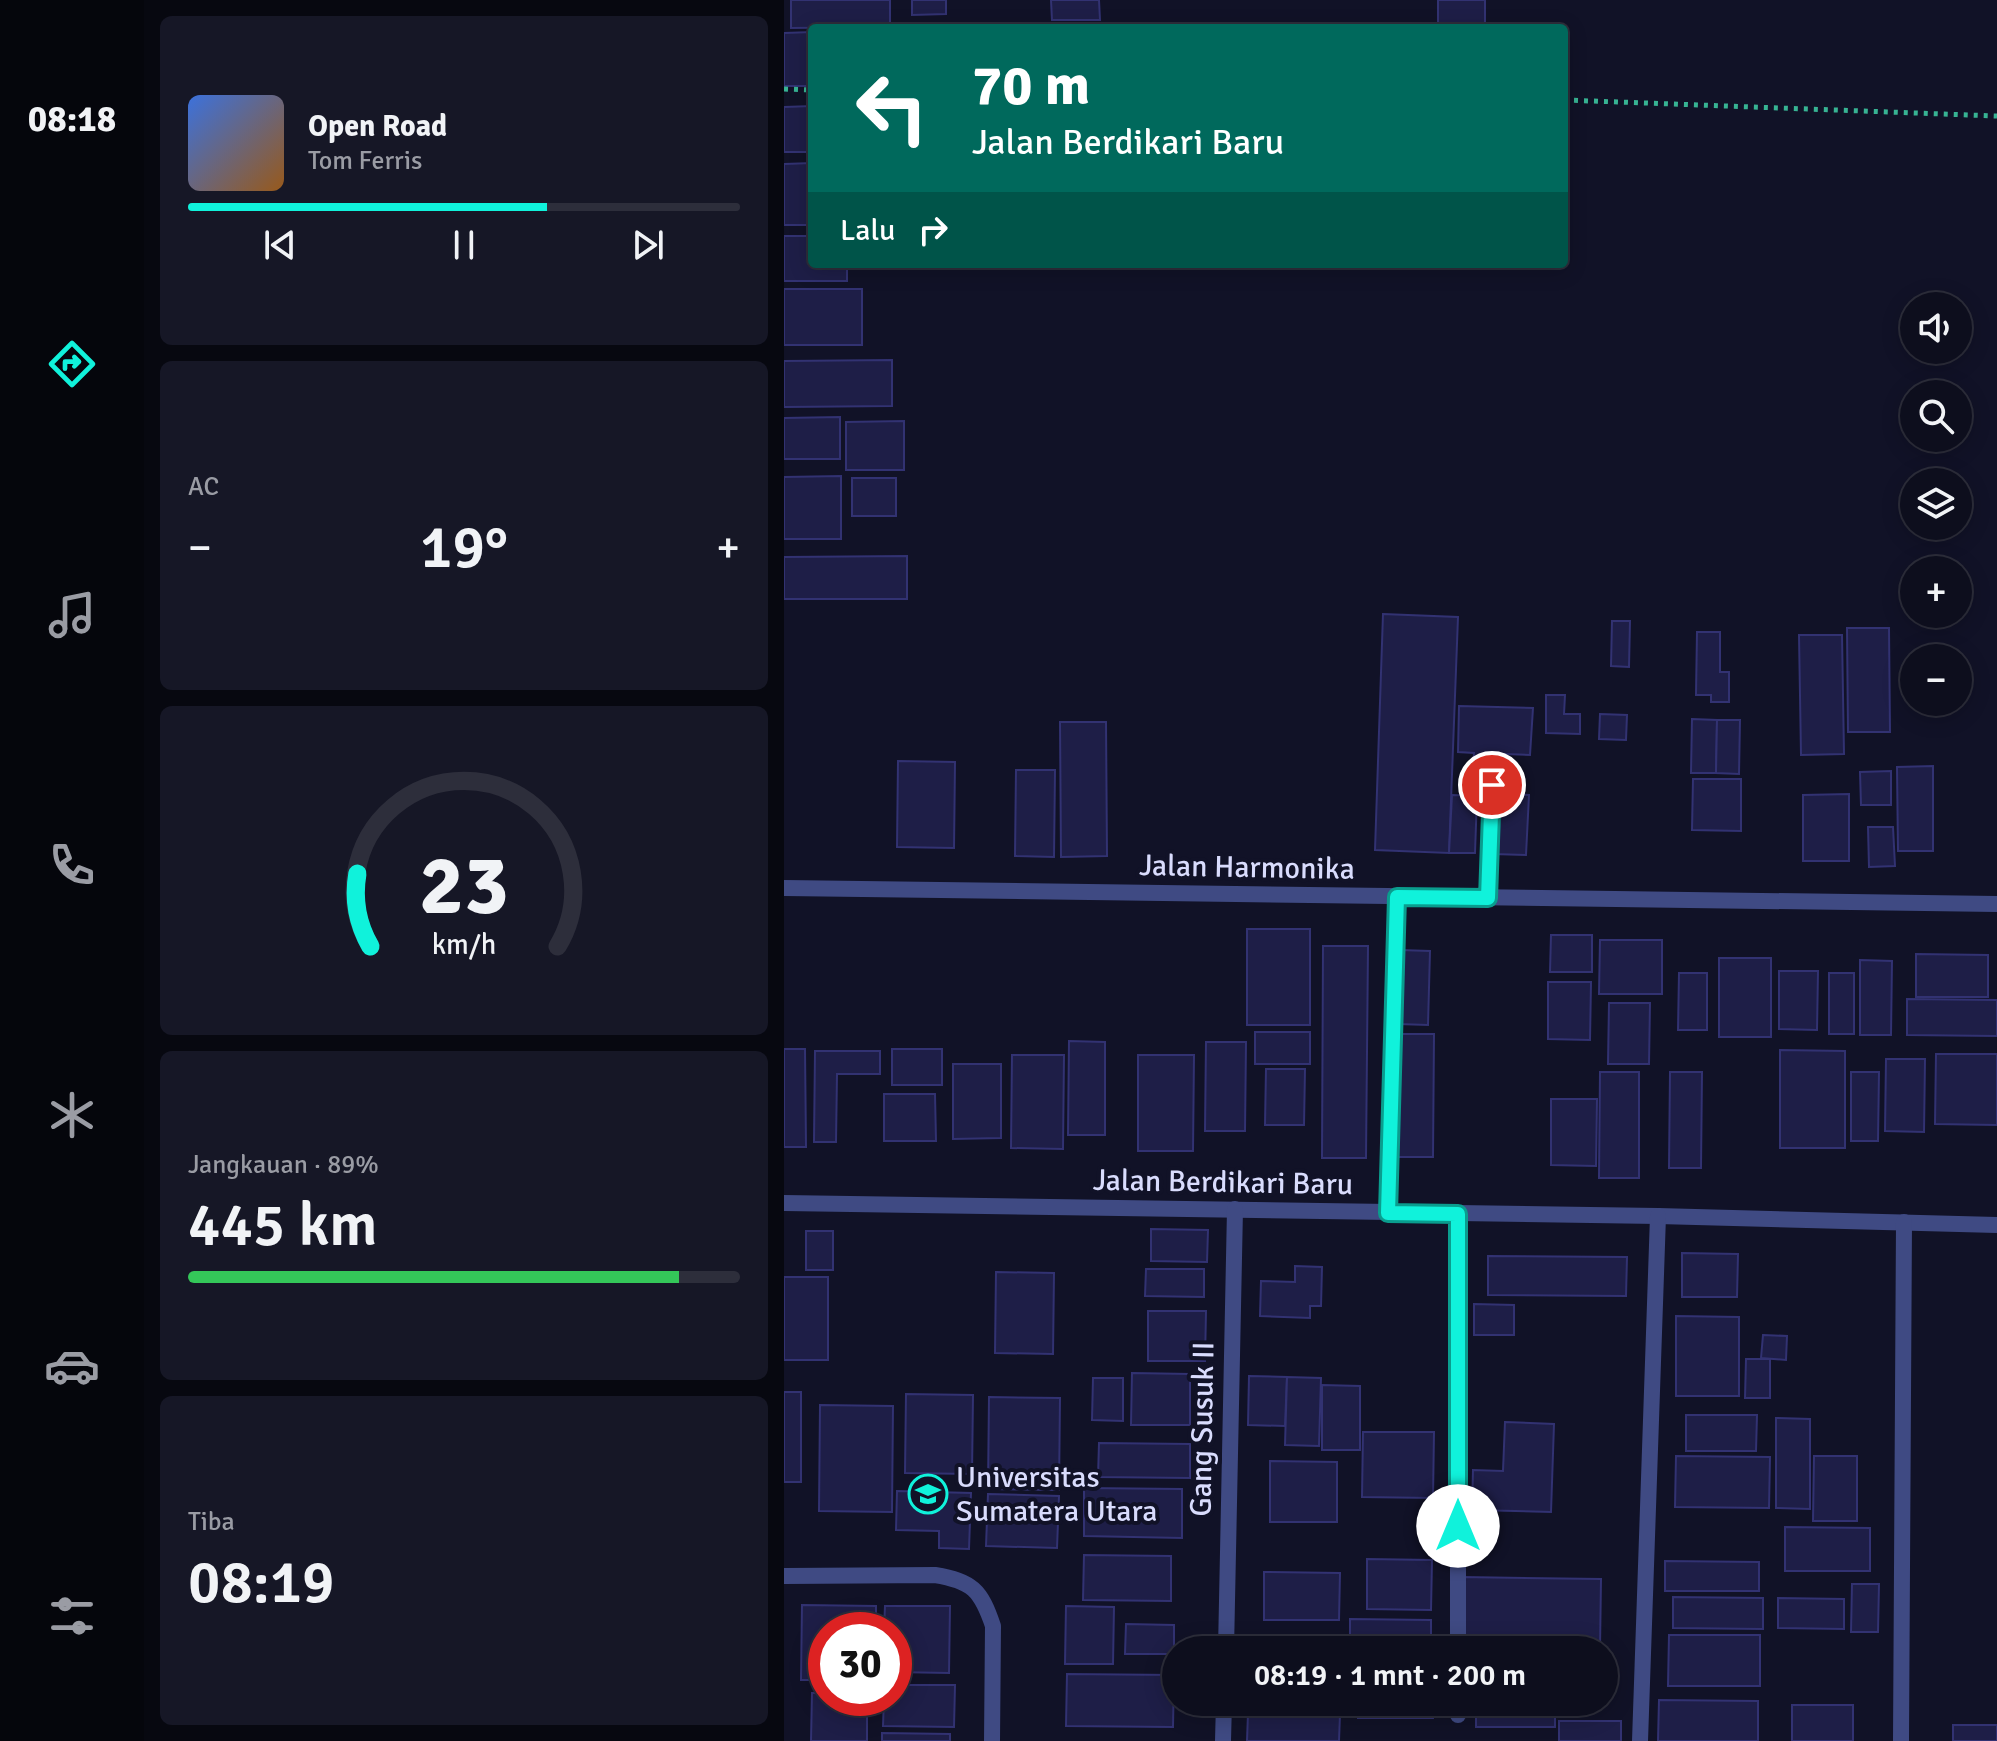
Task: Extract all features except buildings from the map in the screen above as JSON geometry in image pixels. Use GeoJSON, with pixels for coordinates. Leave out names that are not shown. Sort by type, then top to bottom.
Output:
{"type":"FeatureCollection","features":[{"type":"Feature","properties":{"kind":"street","name":"Jalan Harmonika"},"geometry":{"type":"LineString","coordinates":[[784,888],[1997,904]]}},
{"type":"Feature","properties":{"kind":"street","name":"Jalan Berdikari Baru"},"geometry":{"type":"LineString","coordinates":[[784,1203],[1658,1216],[1997,1225]]}},
{"type":"Feature","properties":{"kind":"street","name":"Gang Susuk II"},"geometry":{"type":"LineString","coordinates":[[1226,1636],[1235,1209]]}},
{"type":"Feature","properties":{"kind":"street"},"geometry":{"type":"LineString","coordinates":[[1458,1214],[1458,1636]]}},
{"type":"Feature","properties":{"kind":"street"},"geometry":{"type":"LineString","coordinates":[[1640,1741],[1658,1216]]}},
{"type":"Feature","properties":{"kind":"street"},"geometry":{"type":"LineString","coordinates":[[1901,1741],[1904,1222]]}},
{"type":"Feature","properties":{"kind":"street"},"geometry":{"type":"LineString","coordinates":[[784,1576],[935,1575],[959,1579],[976,1589],[993,1626],[992,1741]]}},
{"type":"Feature","properties":{"kind":"street"},"geometry":{"type":"LineString","coordinates":[[1223,1741],[1224,1716]]}},
{"type":"Feature","properties":{"kind":"lane"},"geometry":{"type":"LineString","coordinates":[[1488,898],[1492,785]]}},
{"type":"Feature","properties":{"kind":"lane"},"geometry":{"type":"LineString","coordinates":[[1388,1213],[1397,897]]}},
{"type":"Feature","properties":{"kind":"path"},"geometry":{"type":"LineString","coordinates":[[784,89],[808,90]]}},
{"type":"Feature","properties":{"kind":"path"},"geometry":{"type":"LineString","coordinates":[[1568,100],[1997,116]]}},
{"type":"Feature","properties":{"kind":"place","name":"Universitas Sumatera Utara"},"geometry":{"type":"Point","coordinates":[928,1494]}},
{"type":"Feature","properties":{"kind":"route"},"geometry":{"type":"LineString","coordinates":[[1458,1526],[1458,1214],[1388,1213],[1397,897],[1488,898],[1492,785]]}}]}
